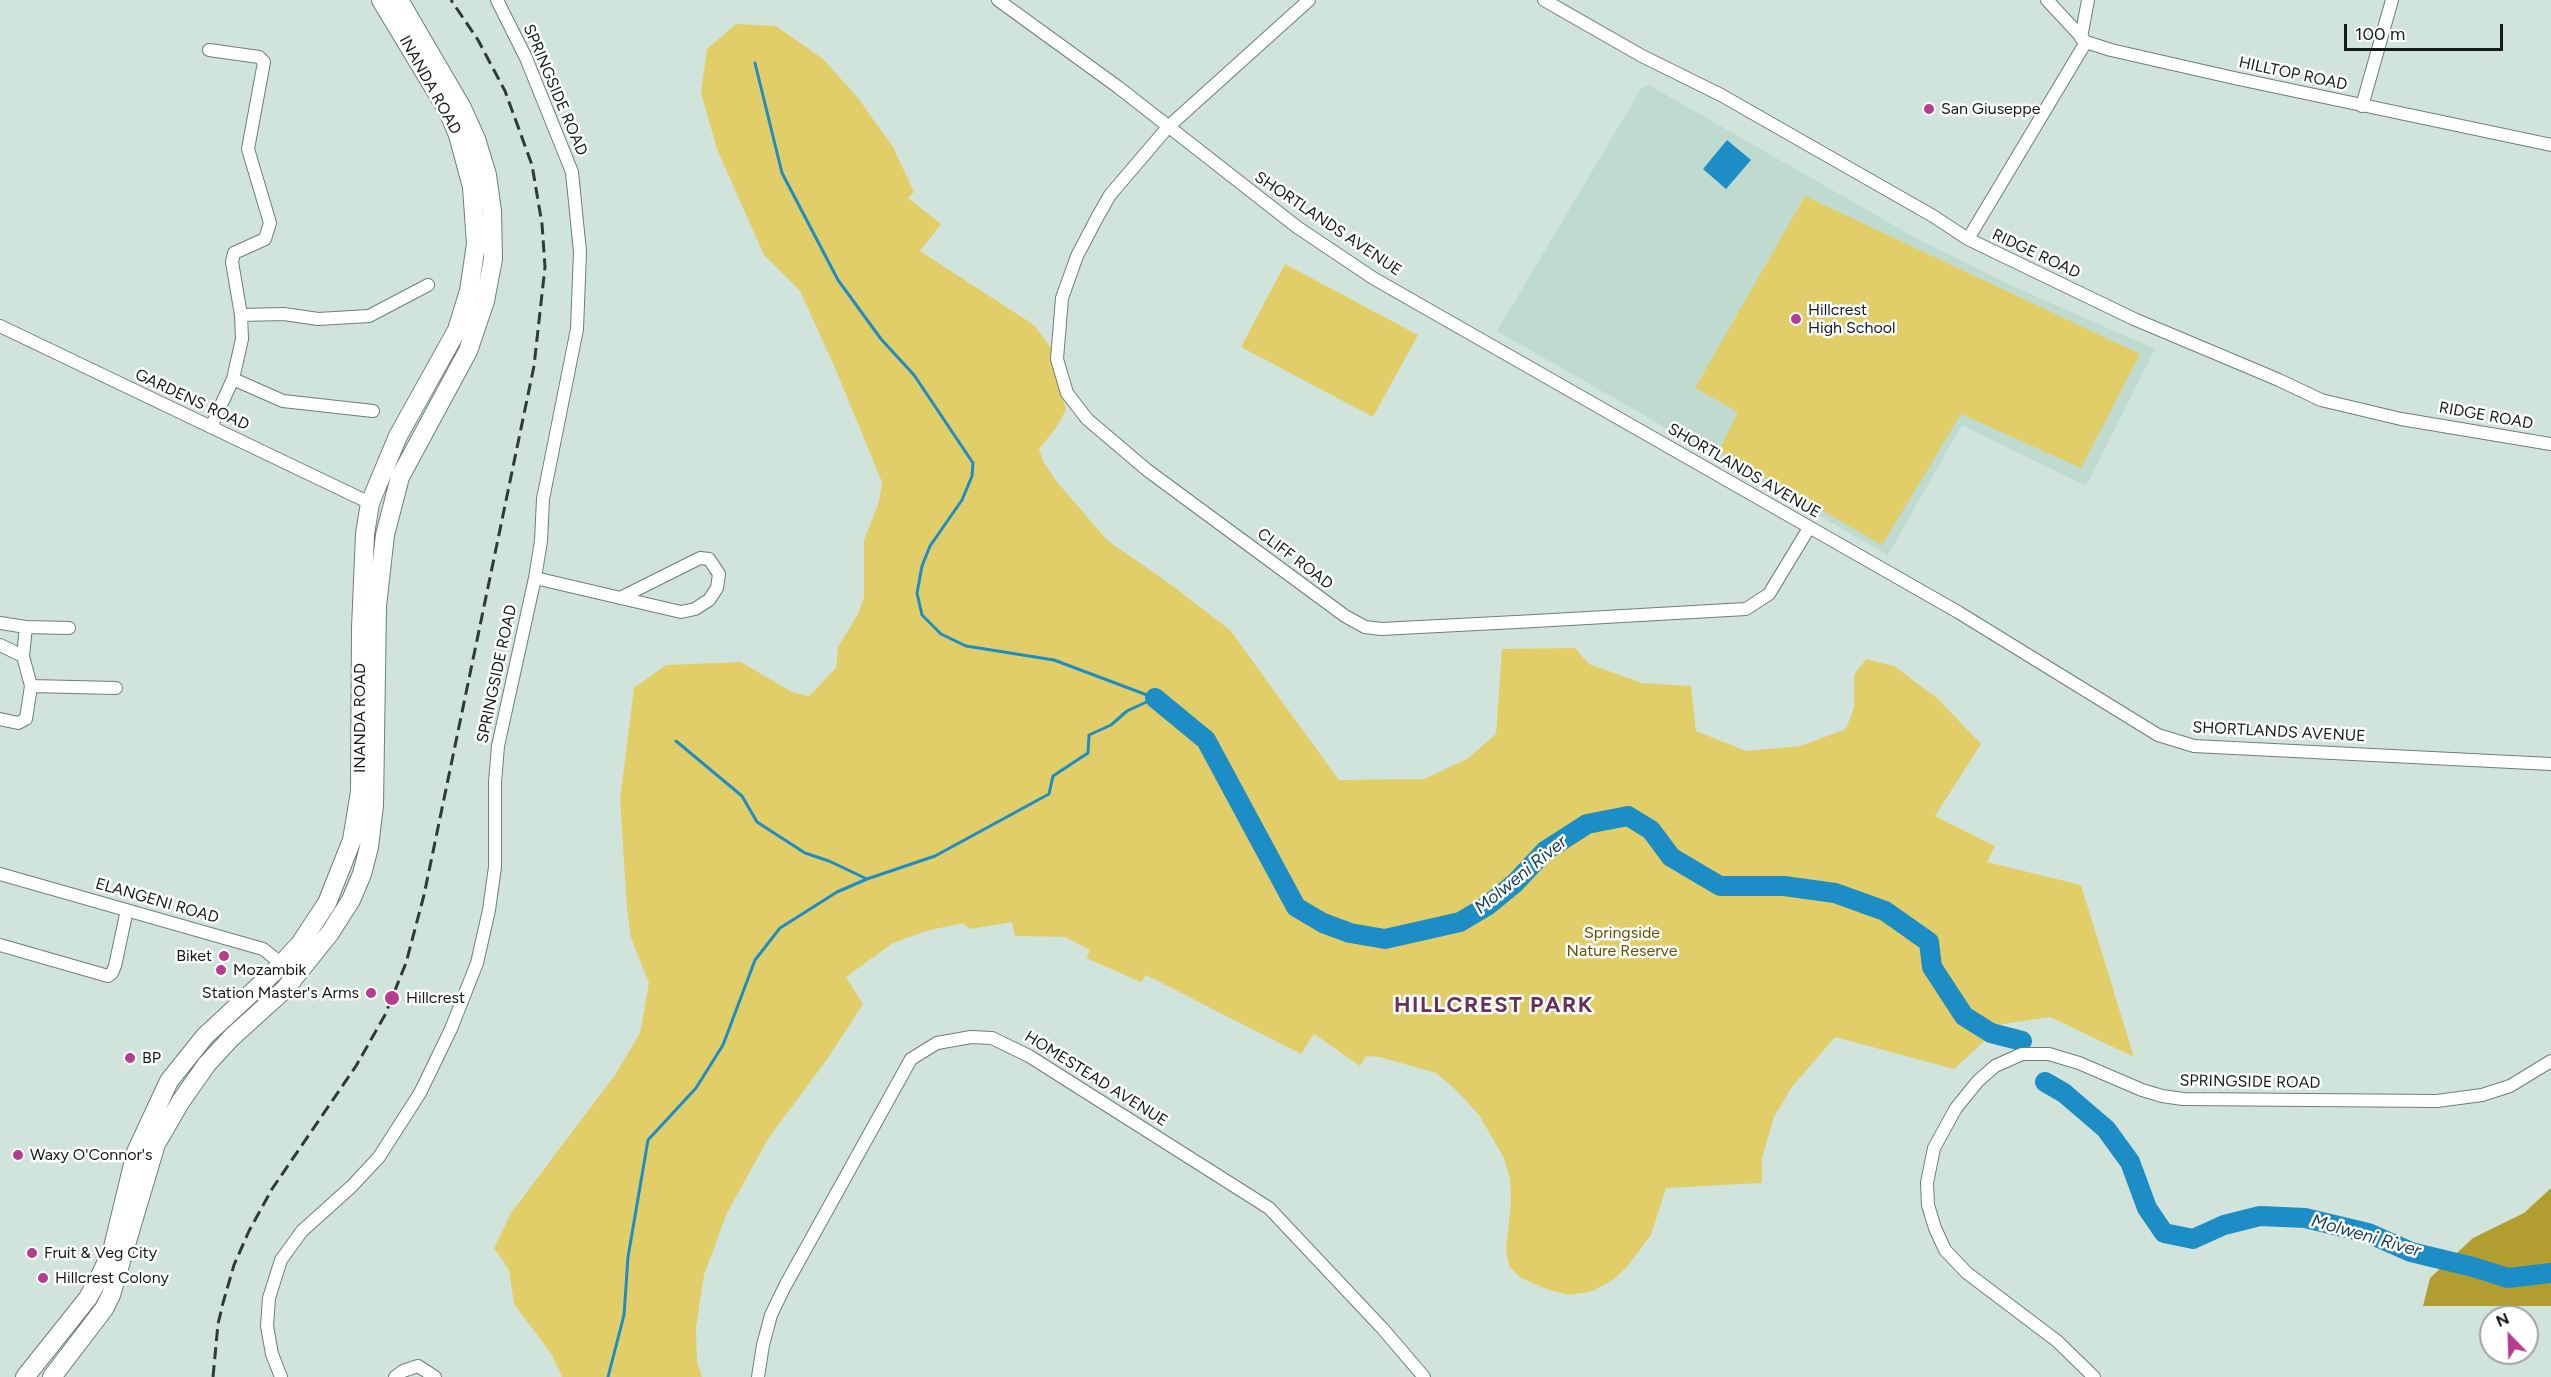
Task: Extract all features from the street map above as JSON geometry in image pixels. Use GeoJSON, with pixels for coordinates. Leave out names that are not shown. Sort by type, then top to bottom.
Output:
{"type":"FeatureCollection","features":[{"type":"Feature","properties":{"kind":"main road","name":"INANDA ROAD"},"geometry":{"type":"LineString","coordinates":[[24,1377],[88,1298],[102,1272],[112,1247],[136,1152],[169,1081],[205,1036],[300,944],[327,903],[342,869],[357,818],[361,748],[363,570],[370,503],[398,436],[457,330],[469,291],[476,243],[472,187],[458,135],[448,111],[381,0]]}},
{"type":"Feature","properties":{"kind":"main road","name":"INANDA ROAD"},"geometry":{"type":"LineString","coordinates":[[52,1377],[104,1309],[111,1295],[156,1144],[175,1111],[207,1064],[232,1037],[296,977],[330,933],[351,900],[362,874],[369,847],[374,796],[377,606],[387,525],[400,477],[468,351],[482,316],[492,259],[492,211],[487,175],[476,139],[462,108],[399,0]]}},
{"type":"Feature","properties":{"kind":"street","name":"SPRINGSIDE ROAD"},"geometry":{"type":"LineString","coordinates":[[281,1377],[272,1354],[267,1326],[269,1299],[281,1260],[302,1231],[352,1186],[379,1157],[401,1124],[437,1062],[477,963],[488,918],[495,867],[495,782],[498,746],[535,578],[541,541],[543,499],[577,328],[580,252],[572,172],[526,58],[497,0]]}},
{"type":"Feature","properties":{"kind":"street","name":"SHORTLANDS AVENUE"},"geometry":{"type":"LineString","coordinates":[[998,0],[1086,63],[1297,227],[1373,278],[1958,612],[2157,735],[2169,740],[2207,747],[2551,764]]}},
{"type":"Feature","properties":{"kind":"street","name":"CLIFF ROAD"},"geometry":{"type":"LineString","coordinates":[[1310,0],[1168,127],[1110,195],[1071,271],[1062,298],[1057,359],[1063,384],[1082,413],[1118,446],[1356,624],[1381,629],[1746,609],[1754,606],[1769,594],[1809,528]]}},
{"type":"Feature","properties":{"kind":"street","name":"RIDGE ROAD"},"geometry":{"type":"LineString","coordinates":[[1544,0],[1642,56],[1711,90],[1933,216],[1968,239],[2134,319],[2321,400],[2401,419],[2551,444]]}},
{"type":"Feature","properties":{"kind":"street"},"geometry":{"type":"LineString","coordinates":[[2047,0],[2083,40]]}},
{"type":"Feature","properties":{"kind":"street"},"geometry":{"type":"LineString","coordinates":[[1968,239],[2083,40],[2088,0]]}},
{"type":"Feature","properties":{"kind":"street"},"geometry":{"type":"LineString","coordinates":[[2362,106],[2392,0]]}},
{"type":"Feature","properties":{"kind":"street","name":"HILLTOP ROAD"},"geometry":{"type":"LineString","coordinates":[[2083,40],[2234,78],[2551,145]]}},
{"type":"Feature","properties":{"kind":"street"},"geometry":{"type":"LineString","coordinates":[[209,51],[259,57],[264,62],[248,149],[270,223],[270,231],[266,239],[234,254],[232,262],[241,315],[242,339],[233,379],[211,427]]}},
{"type":"Feature","properties":{"kind":"street"},"geometry":{"type":"LineString","coordinates":[[241,315],[284,314],[318,319],[369,316],[428,285]]}},
{"type":"Feature","properties":{"kind":"street","name":"GARDENS ROAD"},"geometry":{"type":"LineString","coordinates":[[0,326],[370,503]]}},
{"type":"Feature","properties":{"kind":"street"},"geometry":{"type":"LineString","coordinates":[[233,379],[283,401],[373,411]]}},
{"type":"Feature","properties":{"kind":"street"},"geometry":{"type":"LineString","coordinates":[[535,578],[620,598],[681,612],[702,605],[713,595],[719,581],[719,574],[709,559],[699,558],[620,598]]}},
{"type":"Feature","properties":{"kind":"street"},"geometry":{"type":"LineString","coordinates":[[0,623],[26,627],[69,628]]}},
{"type":"Feature","properties":{"kind":"street"},"geometry":{"type":"LineString","coordinates":[[0,719],[18,723],[26,719],[31,686],[23,656],[26,627]]}},
{"type":"Feature","properties":{"kind":"street"},"geometry":{"type":"LineString","coordinates":[[0,645],[23,656]]}},
{"type":"Feature","properties":{"kind":"street"},"geometry":{"type":"LineString","coordinates":[[31,686],[116,688]]}},
{"type":"Feature","properties":{"kind":"street","name":"ELANGENI ROAD"},"geometry":{"type":"LineString","coordinates":[[0,874],[263,949],[296,977]]}},
{"type":"Feature","properties":{"kind":"street"},"geometry":{"type":"LineString","coordinates":[[0,945],[108,975],[112,973],[115,966],[128,910]]}},
{"type":"Feature","properties":{"kind":"street","name":"HOMESTEAD AVENUE"},"geometry":{"type":"LineString","coordinates":[[758,1377],[763,1345],[776,1306],[911,1059],[936,1043],[971,1037],[992,1038],[1020,1051],[1269,1208],[1425,1377]]}},
{"type":"Feature","properties":{"kind":"street","name":"SPRINGSIDE ROAD"},"geometry":{"type":"LineString","coordinates":[[2094,1377],[2057,1341],[1967,1273],[1945,1250],[1935,1228],[1928,1205],[1927,1183],[1934,1148],[1956,1108],[1978,1081],[1995,1066],[2022,1054],[2049,1054],[2142,1090],[2183,1099],[2437,1101],[2496,1091],[2527,1078],[2551,1061]]}},
{"type":"Feature","properties":{"kind":"street"},"geometry":{"type":"LineString","coordinates":[[395,1377],[412,1366],[424,1368],[435,1377]]}},
{"type":"Feature","properties":{"kind":"shaded area","name":"Hillcrest High School"},"geometry":{"type":"Polygon","coordinates":[[[1649,85],[1921,241],[2019,289],[2155,349],[2086,486],[1962,425],[1888,555],[1497,331],[1641,89],[1649,85]]]}},
{"type":"Feature","properties":{"kind":"shaded area"},"geometry":{"type":"Polygon","coordinates":[[[2551,1188],[2551,1306],[2423,1306],[2430,1278],[2473,1238],[2524,1213],[2551,1188]]]}},
{"type":"Feature","properties":{"kind":"green space","name":"Springside Nature Reserve"},"geometry":{"type":"Polygon","coordinates":[[[736,24],[776,26],[823,59],[858,98],[893,147],[914,192],[908,198],[941,224],[920,251],[1034,325],[1051,348],[1066,410],[1056,428],[1039,449],[1043,461],[1057,482],[1108,541],[1166,581],[1230,630],[1339,780],[1424,779],[1467,759],[1496,734],[1502,649],[1575,648],[1589,664],[1642,683],[1691,686],[1696,731],[1746,751],[1800,746],[1846,729],[1854,707],[1854,675],[1866,659],[1894,666],[1937,698],[1981,744],[1935,816],[1995,846],[1987,862],[2081,885],[2134,1057],[2050,1017],[2003,1024],[1954,1069],[1835,1037],[1792,1087],[1774,1117],[1762,1158],[1762,1183],[1666,1188],[1651,1235],[1626,1268],[1614,1279],[1593,1291],[1570,1295],[1549,1290],[1521,1278],[1509,1266],[1506,1250],[1511,1202],[1510,1179],[1504,1158],[1479,1115],[1456,1090],[1436,1073],[1380,1057],[1366,1056],[1360,1066],[1314,1034],[1301,1054],[1146,975],[1141,982],[1086,958],[1090,950],[1065,937],[1015,936],[1012,922],[970,929],[963,923],[926,931],[893,943],[846,977],[863,1004],[828,1058],[768,1139],[727,1213],[704,1275],[696,1328],[697,1362],[702,1377],[562,1377],[552,1355],[514,1304],[509,1270],[494,1248],[511,1213],[615,1075],[640,1033],[649,983],[631,938],[620,799],[634,688],[666,665],[741,662],[792,692],[809,696],[836,668],[838,647],[858,614],[864,597],[864,540],[879,502],[882,482],[800,291],[764,255],[717,149],[701,93],[707,49],[736,24]]]}},
{"type":"Feature","properties":{"kind":"green space"},"geometry":{"type":"Polygon","coordinates":[[[1805,196],[2140,354],[2081,468],[1961,414],[1882,545],[1719,451],[1738,412],[1695,388],[1805,196]]]}},
{"type":"Feature","properties":{"kind":"green space"},"geometry":{"type":"Polygon","coordinates":[[[1285,264],[1418,335],[1373,417],[1241,347],[1285,264]]]}},
{"type":"Feature","properties":{"kind":"water"},"geometry":{"type":"Polygon","coordinates":[[[1727,140],[1751,160],[1726,189],[1703,169],[1727,140]]]}},
{"type":"Feature","properties":{"kind":"waterway"},"geometry":{"type":"LineString","coordinates":[[755,63],[782,173],[838,280],[881,339],[914,375],[973,463],[972,476],[962,500],[930,546],[922,566],[917,593],[922,615],[941,634],[966,646],[1054,660],[1155,698]]}},
{"type":"Feature","properties":{"kind":"waterway"},"geometry":{"type":"LineString","coordinates":[[608,1377],[624,1315],[628,1257],[648,1140],[696,1088],[723,1045],[755,960],[780,928],[837,892],[867,879],[935,856],[1049,794],[1053,776],[1088,753],[1089,735],[1111,725],[1127,711],[1155,698]]}},
{"type":"Feature","properties":{"kind":"waterway","name":"Molweni River"},"geometry":{"type":"LineString","coordinates":[[1155,698],[1206,740],[1296,907],[1323,923],[1350,933],[1385,939],[1460,922],[1487,906],[1515,883],[1545,851],[1587,824],[1628,816],[1651,830],[1671,857],[1720,886],[1784,886],[1835,893],[1885,911],[1929,942],[1932,967],[1964,1016],[1991,1033],[2022,1041]]}},
{"type":"Feature","properties":{"kind":"waterway"},"geometry":{"type":"LineString","coordinates":[[676,741],[742,796],[757,822],[805,853],[829,861],[867,879]]}},
{"type":"Feature","properties":{"kind":"waterway","name":"Molweni River"},"geometry":{"type":"LineString","coordinates":[[2045,1082],[2064,1093],[2106,1129],[2130,1162],[2147,1208],[2164,1233],[2193,1239],[2224,1225],[2260,1216],[2305,1218],[2368,1233],[2411,1252],[2508,1278],[2551,1273]]}},
{"type":"Feature","properties":{"kind":"railway"},"geometry":{"type":"LineString","coordinates":[[213,1377],[218,1324],[223,1303],[234,1265],[249,1231],[272,1189],[356,1066],[385,1015],[406,963],[424,895],[534,366],[545,267],[542,224],[532,165],[505,91],[478,40],[451,0]]}},
{"type":"Feature","properties":{"kind":"place","name":"San Giuseppe"},"geometry":{"type":"Point","coordinates":[1929,109]}},
{"type":"Feature","properties":{"kind":"place","name":"Hillcrest High School"},"geometry":{"type":"Point","coordinates":[1796,319]}},
{"type":"Feature","properties":{"kind":"place","name":"Biket"},"geometry":{"type":"Point","coordinates":[224,956]}},
{"type":"Feature","properties":{"kind":"place","name":"Mozambik"},"geometry":{"type":"Point","coordinates":[221,970]}},
{"type":"Feature","properties":{"kind":"place","name":"Station Master's Arms"},"geometry":{"type":"Point","coordinates":[371,993]}},
{"type":"Feature","properties":{"kind":"place","name":"Hillcrest"},"geometry":{"type":"Point","coordinates":[392,998]}},
{"type":"Feature","properties":{"kind":"place","name":"BP"},"geometry":{"type":"Point","coordinates":[130,1058]}},
{"type":"Feature","properties":{"kind":"place","name":"Waxy O'Connor's"},"geometry":{"type":"Point","coordinates":[18,1155]}},
{"type":"Feature","properties":{"kind":"place","name":"Fruit & Veg City"},"geometry":{"type":"Point","coordinates":[32,1253]}},
{"type":"Feature","properties":{"kind":"place","name":"Hillcrest Colony"},"geometry":{"type":"Point","coordinates":[43,1278]}},
{"type":"Feature","properties":{"kind":"district","name":"HILLCREST PARK"},"geometry":{"type":"Point","coordinates":[1494,1006]}}]}
